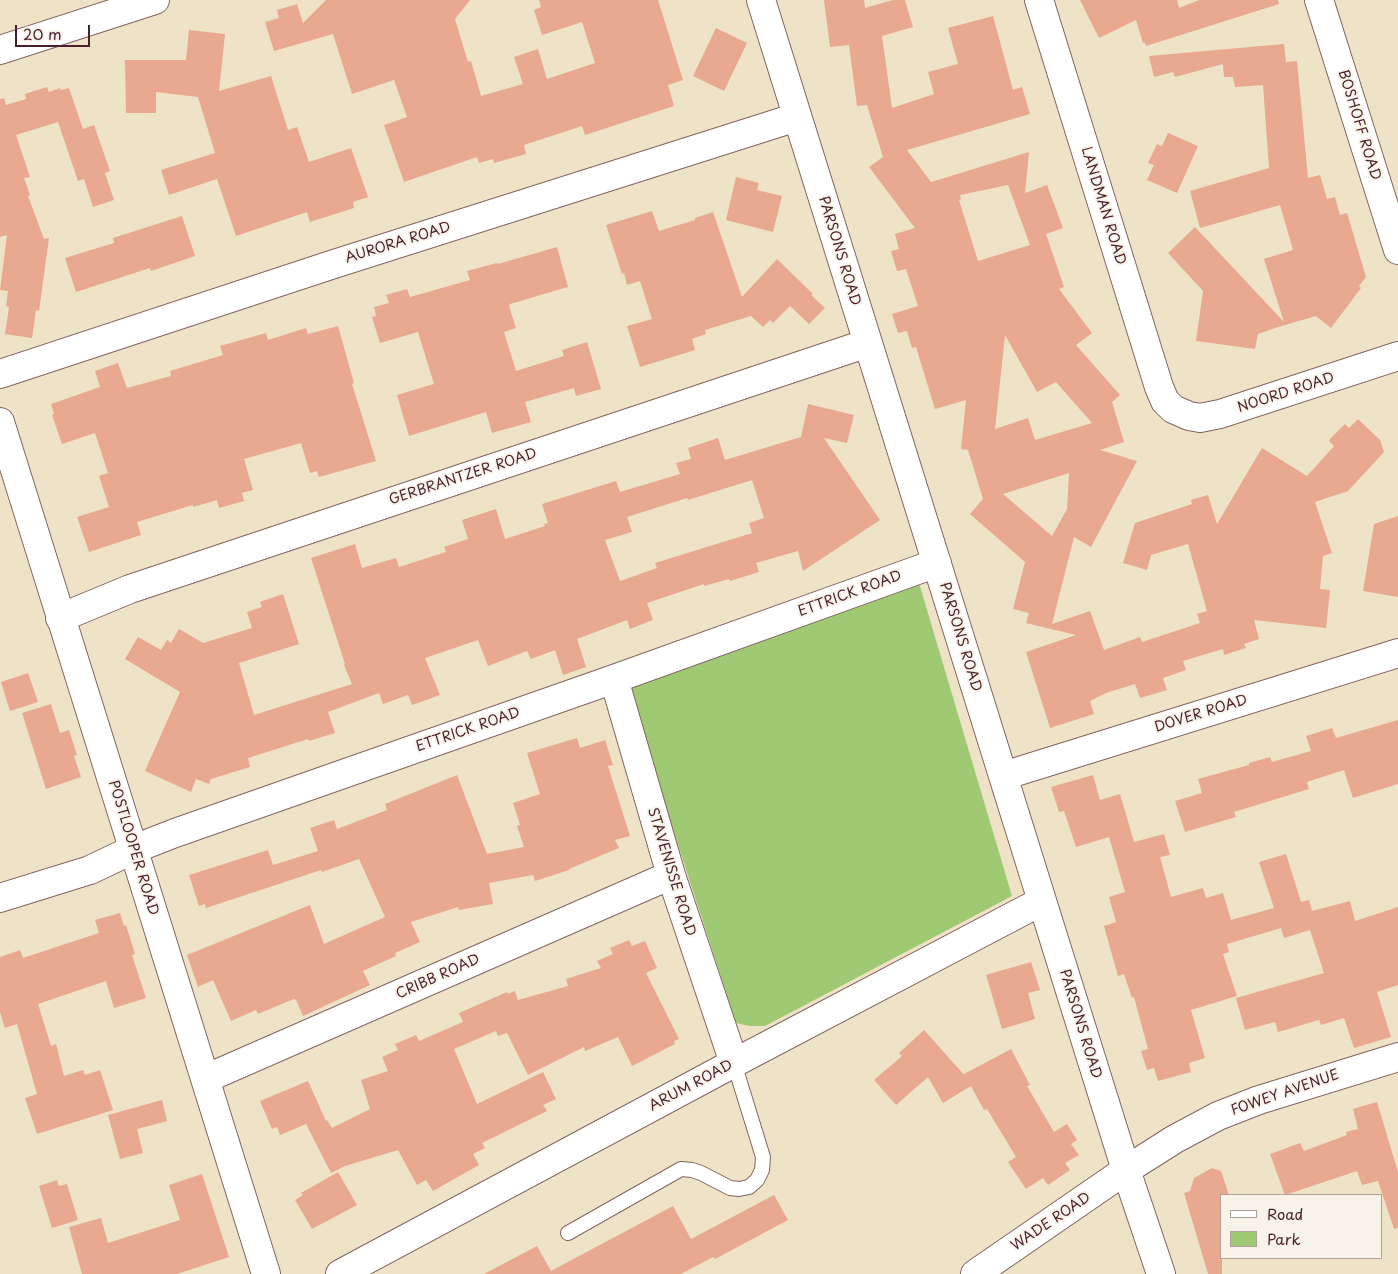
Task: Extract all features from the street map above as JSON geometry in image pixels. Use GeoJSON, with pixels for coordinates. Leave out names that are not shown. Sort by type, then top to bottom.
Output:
{"type":"FeatureCollection","features":[{"type":"Feature","properties":{"kind":"street"},"geometry":{"type":"LineString","coordinates":[[0,50],[156,0]]}},
{"type":"Feature","properties":{"kind":"street","name":"PARSONS ROAD"},"geometry":{"type":"LineString","coordinates":[[761,0],[1126,1170],[1161,1274]]}},
{"type":"Feature","properties":{"kind":"street","name":"LANDMAN ROAD"},"geometry":{"type":"LineString","coordinates":[[1039,0],[1159,387],[1165,401],[1173,409]]}},
{"type":"Feature","properties":{"kind":"street","name":"BOSHOFF ROAD"},"geometry":{"type":"LineString","coordinates":[[1320,0],[1398,250]]}},
{"type":"Feature","properties":{"kind":"street","name":"AURORA ROAD"},"geometry":{"type":"LineString","coordinates":[[0,374],[334,264],[797,118]]}},
{"type":"Feature","properties":{"kind":"street","name":"GERBRANTZER ROAD"},"geometry":{"type":"LineString","coordinates":[[60,618],[130,589],[868,343]]}},
{"type":"Feature","properties":{"kind":"street","name":"NOORD ROAD"},"geometry":{"type":"LineString","coordinates":[[1173,409],[1189,416],[1200,418],[1220,414],[1398,356]]}},
{"type":"Feature","properties":{"kind":"street","name":"POSTLOOPER ROAD"},"geometry":{"type":"LineString","coordinates":[[0,422],[266,1274]]}},
{"type":"Feature","properties":{"kind":"street","name":"ETTRICK ROAD"},"geometry":{"type":"LineString","coordinates":[[0,898],[90,870],[134,849],[184,830],[937,563]]}},
{"type":"Feature","properties":{"kind":"street","name":"DOVER ROAD"},"geometry":{"type":"LineString","coordinates":[[1003,776],[1398,653]]}},
{"type":"Feature","properties":{"kind":"street","name":"STAVENISSE ROAD"},"geometry":{"type":"LineString","coordinates":[[614,679],[671,876],[734,1063]]}},
{"type":"Feature","properties":{"kind":"street","name":"CRIBB ROAD"},"geometry":{"type":"LineString","coordinates":[[205,1080],[671,876]]}},
{"type":"Feature","properties":{"kind":"street","name":"ARUM ROAD"},"geometry":{"type":"LineString","coordinates":[[340,1274],[1042,901]]}},
{"type":"Feature","properties":{"kind":"street","name":"FOWEY AVENUE"},"geometry":{"type":"LineString","coordinates":[[1126,1170],[1175,1139],[1218,1116],[1259,1100],[1398,1057]]}},
{"type":"Feature","properties":{"kind":"street","name":"WADE ROAD"},"geometry":{"type":"LineString","coordinates":[[975,1274],[1126,1170]]}},
{"type":"Feature","properties":{"kind":"lane"},"geometry":{"type":"LineString","coordinates":[[568,1232],[681,1169],[701,1173],[730,1188],[739,1189],[757,1180],[762,1170],[763,1157],[734,1063]]}},
{"type":"Feature","properties":{"kind":"green space"},"geometry":{"type":"Polygon","coordinates":[[[919,583],[1012,896],[765,1026],[750,1026],[736,1023],[629,694],[631,685],[919,583]]]}},
{"type":"Feature","properties":{"kind":"building"},"geometry":{"type":"Polygon","coordinates":[[[326,0],[470,0],[455,19],[468,62],[471,61],[481,96],[523,84],[514,57],[538,49],[547,79],[595,63],[582,22],[542,35],[534,10],[541,7],[539,0],[658,0],[683,80],[668,85],[674,106],[585,135],[582,126],[524,145],[526,154],[494,163],[493,159],[479,163],[477,157],[404,182],[384,125],[407,117],[394,80],[352,94],[333,34],[274,51],[265,22],[279,18],[277,10],[297,4],[303,23],[326,0]]]}},
{"type":"Feature","properties":{"kind":"building"},"geometry":{"type":"Polygon","coordinates":[[[824,0],[864,0],[865,8],[893,0],[905,0],[913,27],[882,36],[892,108],[934,94],[928,72],[958,64],[948,28],[993,16],[1013,90],[1022,87],[1030,114],[907,150],[931,182],[1029,152],[1025,193],[1047,185],[1063,228],[1046,234],[1064,287],[1059,289],[1092,333],[1076,345],[1120,395],[1112,402],[1124,442],[1100,450],[1137,461],[1091,547],[1074,537],[1052,624],[1090,611],[1104,650],[1140,637],[1142,642],[1200,623],[1197,614],[1207,611],[1188,544],[1151,555],[1147,570],[1123,563],[1135,523],[1192,504],[1191,500],[1208,495],[1217,524],[1262,448],[1307,476],[1334,446],[1329,441],[1330,439],[1345,424],[1349,428],[1358,419],[1380,440],[1384,452],[1348,491],[1315,502],[1332,553],[1323,556],[1320,589],[1330,590],[1326,628],[1254,620],[1259,639],[1244,644],[1246,648],[1224,655],[1223,649],[1183,661],[1186,670],[1163,678],[1167,690],[1140,698],[1135,684],[1106,693],[1090,701],[1094,714],[1050,728],[1026,652],[1076,635],[1026,623],[1029,613],[1013,609],[1025,562],[970,514],[983,499],[968,450],[961,449],[966,400],[935,409],[916,347],[912,348],[907,331],[898,333],[892,314],[918,306],[906,269],[897,271],[891,251],[899,249],[895,234],[915,228],[869,167],[883,157],[867,105],[857,106],[849,45],[830,47],[824,0]],[[1008,185],[960,195],[961,199],[959,200],[978,261],[1030,245],[1008,185]],[[1005,335],[995,429],[1028,418],[1035,440],[1092,423],[1056,382],[1037,392],[1005,335]],[[1069,473],[1003,494],[1052,536],[1067,509],[1069,473]]]}},
{"type":"Feature","properties":{"kind":"building"},"geometry":{"type":"Polygon","coordinates":[[[1080,0],[1177,0],[1179,8],[1199,0],[1278,0],[1279,4],[1146,46],[1143,43],[1136,20],[1099,38],[1080,0]]]}},
{"type":"Feature","properties":{"kind":"building"},"geometry":{"type":"Polygon","coordinates":[[[716,28],[747,43],[724,91],[693,76],[716,28]]]}},
{"type":"Feature","properties":{"kind":"building"},"geometry":{"type":"Polygon","coordinates":[[[189,30],[225,34],[219,91],[271,76],[288,130],[297,127],[309,162],[351,148],[368,197],[353,202],[354,208],[310,222],[307,212],[236,236],[217,179],[169,195],[161,170],[215,153],[198,97],[156,92],[156,113],[126,113],[125,60],[186,60],[189,30]]]}},
{"type":"Feature","properties":{"kind":"building"},"geometry":{"type":"Polygon","coordinates":[[[1284,44],[1286,62],[1297,61],[1308,178],[1320,175],[1327,199],[1335,197],[1340,215],[1347,213],[1366,277],[1359,286],[1361,288],[1331,328],[1316,316],[1258,334],[1255,349],[1196,341],[1203,291],[1168,253],[1195,227],[1284,322],[1264,259],[1293,250],[1280,205],[1200,228],[1190,191],[1269,168],[1263,85],[1235,87],[1233,77],[1224,77],[1223,64],[1175,77],[1173,72],[1154,77],[1149,56],[1284,44]]]}},
{"type":"Feature","properties":{"kind":"building"},"geometry":{"type":"Polygon","coordinates":[[[47,87],[49,92],[60,88],[61,90],[69,88],[83,129],[94,125],[110,171],[105,173],[114,200],[93,207],[84,179],[78,181],[58,122],[16,135],[30,177],[24,178],[30,195],[28,196],[44,239],[49,238],[39,311],[36,310],[32,338],[5,334],[9,307],[6,306],[8,291],[0,290],[7,235],[0,237],[0,99],[4,98],[6,105],[26,99],[25,94],[47,87]]]}},
{"type":"Feature","properties":{"kind":"building"},"geometry":{"type":"Polygon","coordinates":[[[1168,133],[1198,146],[1177,193],[1147,180],[1154,165],[1148,163],[1157,144],[1162,146],[1168,133]]]}},
{"type":"Feature","properties":{"kind":"building"},"geometry":{"type":"Polygon","coordinates":[[[736,177],[759,183],[757,190],[782,196],[773,232],[726,220],[736,177]]]}},
{"type":"Feature","properties":{"kind":"building"},"geometry":{"type":"Polygon","coordinates":[[[652,211],[659,231],[695,220],[695,218],[713,212],[742,297],[777,259],[825,308],[809,324],[790,306],[773,323],[770,320],[763,327],[751,316],[705,330],[706,334],[692,339],[695,350],[640,367],[627,326],[652,319],[640,281],[627,285],[606,225],[652,211]]]}},
{"type":"Feature","properties":{"kind":"building"},"geometry":{"type":"Polygon","coordinates":[[[182,216],[195,256],[151,271],[150,268],[76,292],[65,258],[114,243],[113,238],[182,216]]]}},
{"type":"Feature","properties":{"kind":"building"},"geometry":{"type":"Polygon","coordinates":[[[557,247],[568,287],[510,304],[509,306],[516,328],[504,332],[516,371],[564,356],[562,350],[587,342],[601,389],[576,396],[574,388],[525,402],[531,422],[492,433],[486,412],[409,436],[397,395],[434,384],[418,332],[380,343],[372,317],[376,316],[374,307],[389,303],[386,295],[407,289],[410,297],[470,280],[467,271],[557,247]]]}},
{"type":"Feature","properties":{"kind":"building"},"geometry":{"type":"Polygon","coordinates":[[[338,326],[354,383],[352,384],[376,461],[319,477],[317,471],[310,473],[301,443],[244,459],[253,490],[242,493],[244,501],[219,508],[217,500],[193,507],[193,505],[137,522],[141,535],[89,552],[77,517],[109,507],[99,476],[108,473],[95,433],[62,444],[52,415],[54,414],[51,404],[100,387],[95,371],[118,363],[127,388],[171,376],[170,371],[223,355],[220,346],[266,333],[268,340],[306,328],[308,334],[338,326]]]}},
{"type":"Feature","properties":{"kind":"building"},"geometry":{"type":"Polygon","coordinates":[[[808,404],[854,415],[847,443],[824,438],[880,520],[803,571],[798,551],[756,563],[759,572],[730,581],[729,579],[704,586],[704,584],[647,603],[653,620],[630,629],[627,620],[577,639],[586,667],[563,675],[555,650],[531,659],[527,651],[488,666],[478,640],[425,658],[440,695],[412,705],[408,695],[383,704],[379,693],[328,712],[335,733],[309,741],[308,739],[248,758],[250,767],[211,779],[209,784],[196,779],[191,792],[145,771],[180,692],[125,659],[138,637],[161,650],[167,640],[171,643],[179,629],[203,643],[252,628],[247,612],[262,607],[260,602],[283,594],[299,644],[239,663],[254,715],[352,684],[344,665],[311,558],[355,544],[362,568],[396,558],[399,567],[446,552],[444,547],[468,539],[462,520],[496,509],[505,539],[545,526],[544,524],[548,523],[542,504],[616,481],[620,492],[680,474],[676,463],[691,459],[688,448],[718,438],[725,460],[801,437],[808,404]],[[752,480],[627,517],[632,532],[605,540],[620,581],[657,568],[655,563],[752,533],[749,523],[764,518],[752,480]]]}},
{"type":"Feature","properties":{"kind":"building"},"geometry":{"type":"Polygon","coordinates":[[[1398,516],[1398,597],[1363,591],[1374,524],[1398,516]]]}},
{"type":"Feature","properties":{"kind":"building"},"geometry":{"type":"Polygon","coordinates":[[[28,673],[38,702],[10,711],[1,682],[28,673]]]}},
{"type":"Feature","properties":{"kind":"building"},"geometry":{"type":"Polygon","coordinates":[[[51,704],[60,733],[69,730],[77,755],[74,756],[81,777],[46,789],[22,713],[51,704]]]}},
{"type":"Feature","properties":{"kind":"building"},"geometry":{"type":"Polygon","coordinates":[[[1398,720],[1398,784],[1353,798],[1344,770],[1307,782],[1309,789],[1234,812],[1236,817],[1185,832],[1175,801],[1202,793],[1198,779],[1249,765],[1249,763],[1270,757],[1272,762],[1311,751],[1306,736],[1332,728],[1336,738],[1398,720]]]}},
{"type":"Feature","properties":{"kind":"building"},"geometry":{"type":"Polygon","coordinates":[[[577,738],[580,748],[605,740],[613,765],[608,766],[630,836],[615,840],[619,848],[569,870],[535,881],[533,875],[489,883],[493,904],[459,910],[458,907],[411,922],[420,942],[395,953],[396,956],[363,971],[370,985],[303,1016],[294,999],[258,1014],[256,1010],[231,1021],[213,980],[198,987],[187,955],[310,905],[324,944],[385,917],[359,859],[206,908],[205,904],[199,906],[189,875],[268,850],[273,865],[318,851],[310,828],[334,820],[337,829],[387,810],[385,804],[457,775],[487,854],[524,847],[517,826],[520,825],[513,803],[540,794],[527,753],[577,738]]]}},
{"type":"Feature","properties":{"kind":"building"},"geometry":{"type":"Polygon","coordinates":[[[1093,775],[1100,800],[1120,794],[1134,842],[1164,834],[1170,855],[1160,857],[1171,897],[1203,888],[1206,898],[1223,893],[1231,920],[1274,908],[1259,862],[1286,854],[1301,902],[1309,900],[1312,911],[1350,901],[1355,921],[1398,907],[1398,985],[1377,992],[1391,1037],[1354,1048],[1344,1018],[1321,1025],[1319,1020],[1278,1032],[1275,1022],[1245,1030],[1236,998],[1324,973],[1310,930],[1284,938],[1281,928],[1227,944],[1229,952],[1223,954],[1237,996],[1191,1010],[1205,1058],[1189,1063],[1191,1072],[1158,1081],[1154,1068],[1147,1070],[1141,1051],[1148,1049],[1134,997],[1132,998],[1124,974],[1118,976],[1104,926],[1116,922],[1109,897],[1125,892],[1109,837],[1076,847],[1064,811],[1059,812],[1051,787],[1093,775]]]}},
{"type":"Feature","properties":{"kind":"building"},"geometry":{"type":"Polygon","coordinates":[[[120,913],[124,926],[126,925],[135,954],[132,955],[146,998],[114,1008],[106,981],[38,1004],[51,1046],[56,1044],[64,1076],[83,1070],[85,1075],[100,1070],[113,1110],[37,1134],[25,1098],[37,1094],[17,1024],[5,1028],[0,1012],[0,957],[20,950],[23,958],[99,933],[95,920],[120,913]]]}},
{"type":"Feature","properties":{"kind":"building"},"geometry":{"type":"Polygon","coordinates":[[[629,940],[632,946],[645,941],[657,968],[646,973],[679,1039],[674,1041],[675,1044],[632,1066],[618,1037],[585,1051],[584,1047],[528,1075],[507,1033],[498,1036],[496,1031],[454,1049],[477,1104],[543,1072],[556,1099],[543,1105],[547,1111],[482,1143],[485,1148],[473,1154],[479,1165],[433,1191],[426,1180],[417,1185],[398,1150],[345,1166],[331,1173],[306,1124],[280,1135],[277,1127],[272,1129],[260,1101],[308,1081],[326,1121],[332,1128],[370,1109],[361,1080],[388,1071],[382,1057],[398,1050],[395,1044],[416,1035],[419,1041],[463,1022],[459,1013],[507,992],[508,994],[515,991],[518,1000],[568,986],[566,979],[601,968],[597,961],[613,954],[610,948],[629,940]]]}},
{"type":"Feature","properties":{"kind":"building"},"geometry":{"type":"Polygon","coordinates":[[[1031,962],[1040,990],[1028,993],[1035,1019],[1002,1029],[986,975],[1031,962]]]}},
{"type":"Feature","properties":{"kind":"building"},"geometry":{"type":"Polygon","coordinates":[[[924,1030],[967,1078],[964,1074],[1011,1049],[1030,1085],[1027,1086],[1054,1132],[1067,1124],[1077,1140],[1071,1144],[1079,1155],[1065,1163],[1070,1170],[1048,1185],[1043,1178],[1026,1189],[1008,1162],[1016,1157],[987,1109],[984,1110],[971,1086],[943,1103],[928,1077],[896,1105],[874,1080],[902,1056],[899,1053],[924,1030]]]}},
{"type":"Feature","properties":{"kind":"building"},"geometry":{"type":"Polygon","coordinates":[[[162,1100],[167,1121],[137,1129],[143,1153],[120,1159],[108,1115],[162,1100]]]}},
{"type":"Feature","properties":{"kind":"building"},"geometry":{"type":"Polygon","coordinates":[[[1377,1102],[1398,1172],[1398,1228],[1394,1229],[1378,1181],[1362,1185],[1357,1171],[1285,1194],[1270,1154],[1300,1143],[1304,1151],[1347,1135],[1346,1132],[1358,1129],[1353,1109],[1377,1102]]]}},
{"type":"Feature","properties":{"kind":"building"},"geometry":{"type":"Polygon","coordinates":[[[1212,1168],[1221,1171],[1229,1194],[1220,1194],[1220,1259],[1222,1259],[1222,1274],[1208,1274],[1184,1193],[1190,1191],[1194,1178],[1212,1168]]]}},
{"type":"Feature","properties":{"kind":"building"},"geometry":{"type":"Polygon","coordinates":[[[338,1172],[357,1205],[312,1229],[295,1200],[303,1195],[301,1193],[338,1172]]]}},
{"type":"Feature","properties":{"kind":"building"},"geometry":{"type":"Polygon","coordinates":[[[202,1174],[229,1257],[177,1274],[82,1274],[69,1227],[101,1218],[108,1243],[180,1220],[169,1185],[202,1174]]]}},
{"type":"Feature","properties":{"kind":"building"},"geometry":{"type":"Polygon","coordinates":[[[57,1180],[59,1186],[67,1184],[78,1220],[52,1228],[39,1186],[57,1180]]]}},
{"type":"Feature","properties":{"kind":"building"},"geometry":{"type":"Polygon","coordinates":[[[774,1195],[788,1220],[715,1259],[713,1257],[681,1274],[484,1274],[537,1246],[551,1271],[673,1206],[691,1239],[774,1195]]]}}]}
